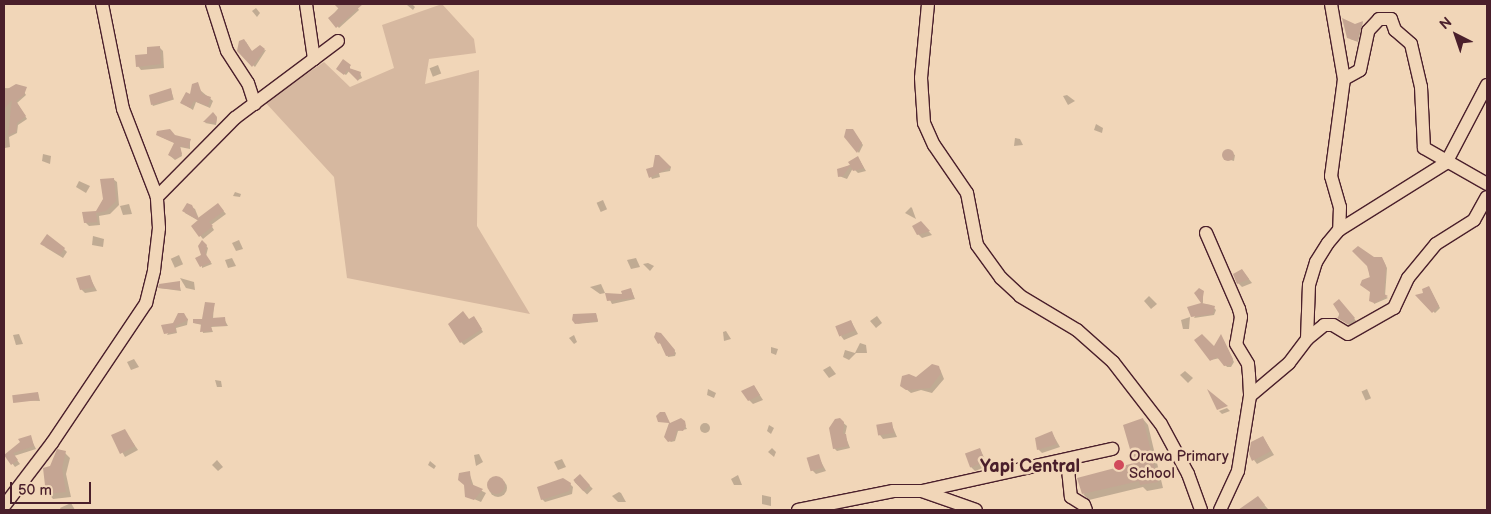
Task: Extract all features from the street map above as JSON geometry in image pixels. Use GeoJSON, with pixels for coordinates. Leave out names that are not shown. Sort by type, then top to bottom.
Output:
{"type":"FeatureCollection","features":[{"type":"Feature","properties":{"kind":"street"},"geometry":{"type":"LineString","coordinates":[[4,506],[52,443],[146,303],[154,270],[159,228],[157,197],[123,109],[102,4]]}},
{"type":"Feature","properties":{"kind":"street"},"geometry":{"type":"LineString","coordinates":[[212,4],[227,51],[248,84],[256,104]]}},
{"type":"Feature","properties":{"kind":"street"},"geometry":{"type":"LineString","coordinates":[[306,4],[314,59]]}},
{"type":"Feature","properties":{"kind":"street"},"geometry":{"type":"LineString","coordinates":[[928,4],[921,78],[924,123],[934,145],[967,193],[977,245],[1000,278],[1020,296],[1077,330],[1113,362],[1161,424],[1188,474],[1201,510]]}},
{"type":"Feature","properties":{"kind":"street"},"geometry":{"type":"LineString","coordinates":[[1331,4],[1344,80],[1332,176],[1340,207],[1339,230]]}},
{"type":"Feature","properties":{"kind":"street"},"geometry":{"type":"LineString","coordinates":[[1344,80],[1360,70],[1368,31],[1379,19],[1391,19],[1394,30],[1411,44],[1421,87],[1424,148],[1446,163],[1487,184]]}},
{"type":"Feature","properties":{"kind":"street"},"geometry":{"type":"LineString","coordinates":[[157,197],[235,118],[338,41]]}},
{"type":"Feature","properties":{"kind":"street"},"geometry":{"type":"LineString","coordinates":[[1307,339],[1309,284],[1316,262],[1339,230],[1446,163],[1487,85]]}},
{"type":"Feature","properties":{"kind":"street"},"geometry":{"type":"LineString","coordinates":[[1250,396],[1289,363],[1307,339],[1324,325],[1333,325],[1348,334],[1362,323],[1388,313],[1398,302],[1408,278],[1436,244],[1474,220],[1487,197]]}},
{"type":"Feature","properties":{"kind":"street"},"geometry":{"type":"LineString","coordinates":[[1206,234],[1223,266],[1241,317],[1236,344],[1248,364],[1250,396],[1238,471],[1220,510]]}},
{"type":"Feature","properties":{"kind":"street"},"geometry":{"type":"LineString","coordinates":[[798,510],[893,491],[922,490],[1112,449]]}},
{"type":"Feature","properties":{"kind":"street"},"geometry":{"type":"LineString","coordinates":[[1067,460],[1071,497],[1084,505],[1086,510]]}},
{"type":"Feature","properties":{"kind":"street"},"geometry":{"type":"LineString","coordinates":[[922,490],[976,510]]}},
{"type":"Feature","properties":{"kind":"shaded area"},"geometry":{"type":"Polygon","coordinates":[[[442,4],[474,39],[476,53],[429,59],[425,84],[479,70],[477,226],[530,314],[347,278],[334,177],[265,102],[324,62],[350,87],[394,68],[382,25],[442,4]]]}},
{"type":"Feature","properties":{"kind":"building"},"geometry":{"type":"Polygon","coordinates":[[[334,4],[363,4],[336,28],[328,18],[339,9],[334,4]]]}},
{"type":"Feature","properties":{"kind":"building"},"geometry":{"type":"Polygon","coordinates":[[[1342,18],[1355,24],[1363,21],[1357,41],[1347,38],[1342,18]]]}},
{"type":"Feature","properties":{"kind":"building"},"geometry":{"type":"Polygon","coordinates":[[[244,39],[252,51],[260,45],[265,49],[252,67],[237,51],[239,41],[244,39]]]}},
{"type":"Feature","properties":{"kind":"building"},"geometry":{"type":"Polygon","coordinates":[[[160,46],[161,64],[136,67],[135,55],[147,54],[147,47],[160,46]]]}},
{"type":"Feature","properties":{"kind":"building"},"geometry":{"type":"Polygon","coordinates":[[[343,59],[351,65],[349,68],[361,72],[358,81],[347,70],[344,75],[336,69],[343,59]]]}},
{"type":"Feature","properties":{"kind":"building"},"geometry":{"type":"Polygon","coordinates":[[[198,82],[202,94],[211,97],[208,106],[194,101],[190,108],[180,103],[186,92],[190,94],[192,84],[198,82]]]}},
{"type":"Feature","properties":{"kind":"building"},"geometry":{"type":"Polygon","coordinates":[[[16,84],[27,87],[24,95],[16,101],[26,116],[17,123],[16,132],[8,135],[12,100],[4,109],[4,91],[16,84]]]}},
{"type":"Feature","properties":{"kind":"building"},"geometry":{"type":"Polygon","coordinates":[[[171,88],[173,99],[151,105],[149,95],[171,88]]]}},
{"type":"Feature","properties":{"kind":"building"},"geometry":{"type":"Polygon","coordinates":[[[213,112],[217,117],[216,123],[203,122],[213,112]]]}},
{"type":"Feature","properties":{"kind":"building"},"geometry":{"type":"Polygon","coordinates":[[[170,129],[175,135],[191,139],[188,148],[180,146],[182,154],[176,159],[168,155],[174,143],[156,135],[157,131],[170,129]]]}},
{"type":"Feature","properties":{"kind":"building"},"geometry":{"type":"Polygon","coordinates":[[[846,129],[853,129],[862,143],[857,153],[844,137],[846,129]]]}},
{"type":"Feature","properties":{"kind":"building"},"geometry":{"type":"Polygon","coordinates":[[[1230,149],[1233,150],[1233,160],[1226,161],[1223,160],[1222,153],[1223,150],[1230,149]]]}},
{"type":"Feature","properties":{"kind":"building"},"geometry":{"type":"Polygon","coordinates":[[[655,155],[659,155],[671,167],[649,178],[646,169],[653,167],[655,155]]]}},
{"type":"Feature","properties":{"kind":"building"},"geometry":{"type":"Polygon","coordinates":[[[858,156],[864,168],[853,171],[850,166],[843,176],[838,177],[837,169],[850,165],[848,162],[858,156]]]}},
{"type":"Feature","properties":{"kind":"building"},"geometry":{"type":"Polygon","coordinates":[[[114,178],[116,201],[106,211],[96,213],[97,222],[84,223],[82,212],[96,211],[103,199],[100,179],[114,178]]]}},
{"type":"Feature","properties":{"kind":"building"},"geometry":{"type":"Polygon","coordinates":[[[187,203],[192,205],[198,218],[218,203],[224,211],[209,222],[213,226],[199,237],[191,226],[198,220],[182,211],[187,203]]]}},
{"type":"Feature","properties":{"kind":"building"},"geometry":{"type":"Polygon","coordinates":[[[921,221],[930,231],[917,235],[912,226],[921,221]]]}},
{"type":"Feature","properties":{"kind":"building"},"geometry":{"type":"Polygon","coordinates":[[[47,234],[65,248],[60,255],[40,244],[47,234]]]}},
{"type":"Feature","properties":{"kind":"building"},"geometry":{"type":"Polygon","coordinates":[[[202,240],[207,245],[205,253],[211,262],[200,267],[195,258],[201,255],[198,246],[202,240]]]}},
{"type":"Feature","properties":{"kind":"building"},"geometry":{"type":"Polygon","coordinates":[[[1358,246],[1374,257],[1382,257],[1386,266],[1384,294],[1388,296],[1374,303],[1369,301],[1370,292],[1360,285],[1362,280],[1370,277],[1367,266],[1352,251],[1358,246]]]}},
{"type":"Feature","properties":{"kind":"building"},"geometry":{"type":"Polygon","coordinates":[[[1242,269],[1249,279],[1237,284],[1233,274],[1242,269]]]}},
{"type":"Feature","properties":{"kind":"building"},"geometry":{"type":"Polygon","coordinates":[[[90,275],[94,287],[80,290],[76,278],[90,275]]]}},
{"type":"Feature","properties":{"kind":"building"},"geometry":{"type":"Polygon","coordinates":[[[180,281],[180,290],[158,288],[159,284],[180,281]]]}},
{"type":"Feature","properties":{"kind":"building"},"geometry":{"type":"Polygon","coordinates":[[[1429,286],[1439,306],[1432,313],[1415,295],[1423,293],[1422,289],[1429,286]]]}},
{"type":"Feature","properties":{"kind":"building"},"geometry":{"type":"Polygon","coordinates":[[[631,288],[634,298],[607,301],[605,293],[622,294],[621,291],[631,288]]]}},
{"type":"Feature","properties":{"kind":"building"},"geometry":{"type":"Polygon","coordinates":[[[1199,288],[1204,291],[1202,303],[1215,306],[1213,314],[1191,317],[1187,307],[1201,303],[1194,293],[1199,288]]]}},
{"type":"Feature","properties":{"kind":"building"},"geometry":{"type":"Polygon","coordinates":[[[1339,299],[1355,318],[1348,324],[1337,318],[1340,315],[1333,304],[1339,299]]]}},
{"type":"Feature","properties":{"kind":"building"},"geometry":{"type":"Polygon","coordinates":[[[205,302],[215,303],[212,318],[225,317],[226,326],[211,326],[212,331],[200,332],[201,324],[193,323],[193,319],[202,319],[205,302]]]}},
{"type":"Feature","properties":{"kind":"building"},"geometry":{"type":"Polygon","coordinates":[[[463,311],[469,319],[474,316],[482,329],[460,343],[448,324],[463,311]]]}},
{"type":"Feature","properties":{"kind":"building"},"geometry":{"type":"Polygon","coordinates":[[[178,313],[184,313],[188,320],[175,326],[176,332],[164,334],[161,325],[173,323],[178,313]]]}},
{"type":"Feature","properties":{"kind":"building"},"geometry":{"type":"Polygon","coordinates":[[[596,313],[598,321],[575,324],[572,320],[573,314],[596,313]]]}},
{"type":"Feature","properties":{"kind":"building"},"geometry":{"type":"Polygon","coordinates":[[[851,320],[855,330],[839,337],[835,326],[851,320]]]}},
{"type":"Feature","properties":{"kind":"building"},"geometry":{"type":"Polygon","coordinates":[[[656,332],[661,333],[675,350],[674,355],[666,356],[660,343],[658,344],[654,337],[656,332]]]}},
{"type":"Feature","properties":{"kind":"building"},"geometry":{"type":"Polygon","coordinates":[[[1202,334],[1214,346],[1221,334],[1233,359],[1231,365],[1224,366],[1217,357],[1210,361],[1194,340],[1202,334]]]}},
{"type":"Feature","properties":{"kind":"building"},"geometry":{"type":"Polygon","coordinates":[[[932,364],[939,366],[941,373],[930,388],[906,390],[900,386],[902,376],[909,374],[916,377],[932,364]]]}},
{"type":"Feature","properties":{"kind":"building"},"geometry":{"type":"Polygon","coordinates":[[[754,385],[760,395],[748,401],[741,391],[754,385]]]}},
{"type":"Feature","properties":{"kind":"building"},"geometry":{"type":"Polygon","coordinates":[[[1207,389],[1228,406],[1217,410],[1207,389]]]}},
{"type":"Feature","properties":{"kind":"building"},"geometry":{"type":"Polygon","coordinates":[[[38,392],[39,400],[13,403],[12,395],[38,392]]]}},
{"type":"Feature","properties":{"kind":"building"},"geometry":{"type":"Polygon","coordinates":[[[660,412],[665,412],[670,423],[681,418],[685,421],[686,426],[683,431],[677,430],[674,440],[668,442],[664,437],[669,423],[658,422],[656,416],[660,412]]]}},
{"type":"Feature","properties":{"kind":"building"},"geometry":{"type":"Polygon","coordinates":[[[840,418],[844,422],[843,434],[846,434],[848,446],[833,449],[829,428],[835,419],[840,418]]]}},
{"type":"Feature","properties":{"kind":"building"},"geometry":{"type":"Polygon","coordinates":[[[1143,418],[1158,482],[1140,485],[1139,481],[1082,494],[1077,478],[1134,463],[1123,425],[1143,418]]]}},
{"type":"Feature","properties":{"kind":"building"},"geometry":{"type":"Polygon","coordinates":[[[892,422],[894,433],[878,436],[876,425],[892,422]]]}},
{"type":"Feature","properties":{"kind":"building"},"geometry":{"type":"Polygon","coordinates":[[[125,429],[135,446],[120,454],[111,435],[125,429]]]}},
{"type":"Feature","properties":{"kind":"building"},"geometry":{"type":"Polygon","coordinates":[[[1052,431],[1057,444],[1037,450],[1035,438],[1052,431]]]}},
{"type":"Feature","properties":{"kind":"building"},"geometry":{"type":"Polygon","coordinates":[[[31,435],[34,446],[13,453],[18,460],[11,465],[4,455],[20,442],[18,439],[31,435]]]}},
{"type":"Feature","properties":{"kind":"building"},"geometry":{"type":"Polygon","coordinates":[[[1263,436],[1271,451],[1252,461],[1249,454],[1251,442],[1263,436]]]}},
{"type":"Feature","properties":{"kind":"building"},"geometry":{"type":"Polygon","coordinates":[[[980,448],[985,462],[970,468],[965,453],[980,448]]]}},
{"type":"Feature","properties":{"kind":"building"},"geometry":{"type":"Polygon","coordinates":[[[57,449],[66,451],[62,468],[66,492],[46,494],[43,468],[50,466],[57,449]]]}},
{"type":"Feature","properties":{"kind":"building"},"geometry":{"type":"Polygon","coordinates":[[[819,454],[823,467],[811,471],[807,458],[819,454]]]}},
{"type":"Feature","properties":{"kind":"building"},"geometry":{"type":"Polygon","coordinates":[[[470,471],[471,484],[483,489],[474,500],[465,497],[464,485],[458,480],[459,473],[470,471]]]}},
{"type":"Feature","properties":{"kind":"building"},"geometry":{"type":"Polygon","coordinates":[[[580,474],[590,485],[583,491],[573,480],[580,474]]]}},
{"type":"Feature","properties":{"kind":"building"},"geometry":{"type":"Polygon","coordinates":[[[496,476],[504,481],[505,485],[500,493],[496,494],[488,489],[487,485],[492,477],[496,476]]]}},
{"type":"Feature","properties":{"kind":"building"},"geometry":{"type":"Polygon","coordinates":[[[563,478],[571,483],[569,491],[541,500],[537,487],[563,478]]]}},
{"type":"Feature","properties":{"kind":"building"},"geometry":{"type":"Polygon","coordinates":[[[1258,496],[1265,505],[1257,510],[1238,510],[1258,496]]]}},
{"type":"Feature","properties":{"kind":"place","name":"Orawa Primary School"},"geometry":{"type":"Point","coordinates":[1119,465]}},
{"type":"Feature","properties":{"kind":"district","name":"Yapi Central"},"geometry":{"type":"Point","coordinates":[1030,467]}}]}
